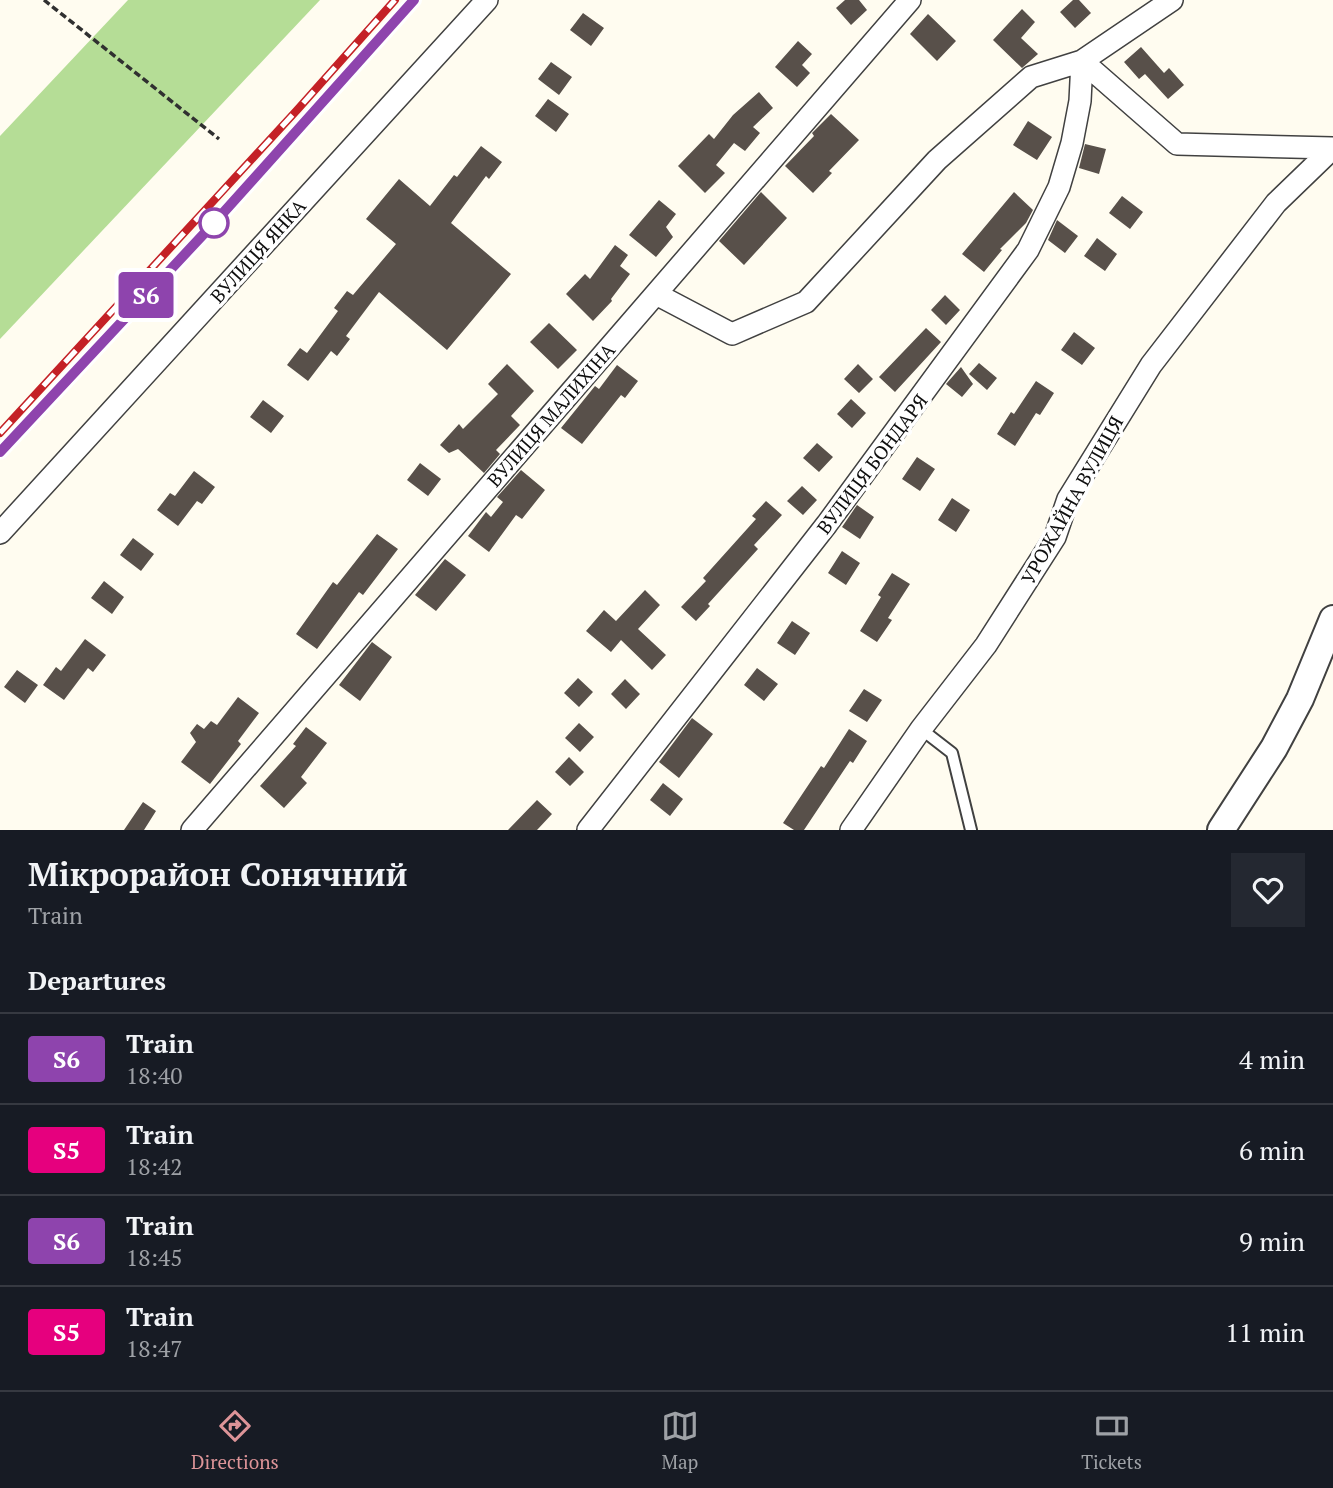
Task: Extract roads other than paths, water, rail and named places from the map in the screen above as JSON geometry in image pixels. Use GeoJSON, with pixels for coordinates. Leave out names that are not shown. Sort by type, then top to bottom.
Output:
{"type":"FeatureCollection","features":[{"type":"Feature","properties":{"kind":"street","name":"ВУЛИЦЯ ЯНКА"},"geometry":{"type":"LineString","coordinates":[[0,533],[487,0]]}},
{"type":"Feature","properties":{"kind":"street","name":"ВУЛИЦЯ МАЛИХІНА"},"geometry":{"type":"LineString","coordinates":[[192,830],[910,0]]}},
{"type":"Feature","properties":{"kind":"street"},"geometry":{"type":"LineString","coordinates":[[656,294],[732,334],[806,302],[937,160],[1031,76],[1082,61],[1171,0]]}},
{"type":"Feature","properties":{"kind":"street"},"geometry":{"type":"LineString","coordinates":[[1082,61],[1177,144],[1333,148]]}},
{"type":"Feature","properties":{"kind":"street","name":"ВУЛИЦЯ БОНДАРЯ"},"geometry":{"type":"LineString","coordinates":[[588,830],[827,524],[1028,250],[1059,187],[1072,143],[1080,101],[1082,61]]}},
{"type":"Feature","properties":{"kind":"street","name":"УРОЖАЙНА ВУЛИЦЯ"},"geometry":{"type":"LineString","coordinates":[[851,830],[921,729],[986,645],[1055,537],[1068,499],[1151,365],[1276,203],[1333,148]]}},
{"type":"Feature","properties":{"kind":"street"},"geometry":{"type":"LineString","coordinates":[[1221,830],[1290,718],[1333,619]]}},
{"type":"Feature","properties":{"kind":"lane"},"geometry":{"type":"LineString","coordinates":[[921,729],[952,753],[971,830]]}},
{"type":"Feature","properties":{"kind":"railway"},"geometry":{"type":"LineString","coordinates":[[0,433],[395,0]]}},
{"type":"Feature","properties":{"kind":"railway"},"geometry":{"type":"LineString","coordinates":[[0,452],[214,223],[414,0]]}},
{"type":"Feature","properties":{"kind":"train","name":"S6"},"geometry":{"type":"LineString","coordinates":[[0,452],[214,223],[414,0]]}}]}
